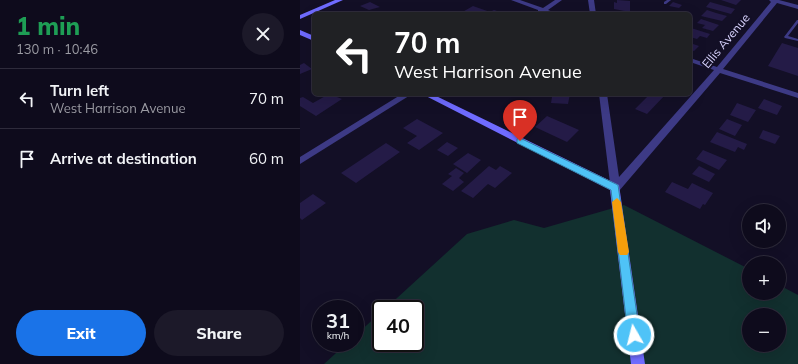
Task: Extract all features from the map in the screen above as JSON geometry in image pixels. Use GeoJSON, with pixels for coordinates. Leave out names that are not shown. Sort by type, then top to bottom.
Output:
{"type":"FeatureCollection","features":[{"type":"Feature","properties":{"kind":"street"},"geometry":{"type":"LineString","coordinates":[[300,17],[340,0]]}},
{"type":"Feature","properties":{"kind":"street"},"geometry":{"type":"LineString","coordinates":[[514,0],[549,12]]}},
{"type":"Feature","properties":{"kind":"street"},"geometry":{"type":"LineString","coordinates":[[540,12],[559,0]]}},
{"type":"Feature","properties":{"kind":"street"},"geometry":{"type":"LineString","coordinates":[[591,0],[593,12]]}},
{"type":"Feature","properties":{"kind":"street"},"geometry":{"type":"LineString","coordinates":[[774,0],[798,7]]}},
{"type":"Feature","properties":{"kind":"street","name":"Ellis Avenue"},"geometry":{"type":"LineString","coordinates":[[615,188],[719,69],[774,0]]}},
{"type":"Feature","properties":{"kind":"street"},"geometry":{"type":"LineString","coordinates":[[300,32],[312,37]]}},
{"type":"Feature","properties":{"kind":"street"},"geometry":{"type":"LineString","coordinates":[[692,61],[798,96]]}},
{"type":"Feature","properties":{"kind":"street"},"geometry":{"type":"LineString","coordinates":[[300,161],[405,96]]}},
{"type":"Feature","properties":{"kind":"street"},"geometry":{"type":"LineString","coordinates":[[430,96],[615,188]]}},
{"type":"Feature","properties":{"kind":"street"},"geometry":{"type":"LineString","coordinates":[[603,96],[638,364]]}},
{"type":"Feature","properties":{"kind":"lane"},"geometry":{"type":"LineString","coordinates":[[665,3],[669,0]]}},
{"type":"Feature","properties":{"kind":"lane"},"geometry":{"type":"LineString","coordinates":[[798,22],[786,37],[798,40]]}},
{"type":"Feature","properties":{"kind":"green space"},"geometry":{"type":"Polygon","coordinates":[[[624,205],[742,265],[742,300],[786,300],[786,289],[798,295],[798,364],[324,364],[337,352],[364,352],[364,328],[372,320],[372,352],[424,352],[424,300],[395,300],[467,234],[514,220],[544,228],[624,205]]]}},
{"type":"Feature","properties":{"kind":"building"},"geometry":{"type":"Polygon","coordinates":[[[617,0],[630,1],[630,12],[614,9],[614,2],[617,3],[617,0]]]}},
{"type":"Feature","properties":{"kind":"building"},"geometry":{"type":"Polygon","coordinates":[[[721,0],[741,0],[736,5],[721,0]]]}},
{"type":"Feature","properties":{"kind":"building"},"geometry":{"type":"Polygon","coordinates":[[[370,2],[380,7],[369,10],[360,6],[370,2]]]}},
{"type":"Feature","properties":{"kind":"building"},"geometry":{"type":"Polygon","coordinates":[[[673,2],[682,5],[679,8],[669,6],[673,2]]]}},
{"type":"Feature","properties":{"kind":"building"},"geometry":{"type":"Polygon","coordinates":[[[710,2],[735,9],[731,14],[706,7],[710,2]]]}},
{"type":"Feature","properties":{"kind":"building"},"geometry":{"type":"Polygon","coordinates":[[[473,6],[490,12],[462,12],[473,6]]]}},
{"type":"Feature","properties":{"kind":"building"},"geometry":{"type":"Polygon","coordinates":[[[707,10],[727,16],[722,21],[701,16],[707,10]]]}},
{"type":"Feature","properties":{"kind":"building"},"geometry":{"type":"Polygon","coordinates":[[[701,19],[719,25],[713,31],[702,28],[705,25],[697,23],[701,19]]]}},
{"type":"Feature","properties":{"kind":"building"},"geometry":{"type":"Polygon","coordinates":[[[692,28],[710,34],[707,38],[700,36],[697,39],[692,38],[692,28]]]}},
{"type":"Feature","properties":{"kind":"building"},"geometry":{"type":"Polygon","coordinates":[[[782,43],[798,48],[798,76],[768,66],[782,43]]]}},
{"type":"Feature","properties":{"kind":"building"},"geometry":{"type":"Polygon","coordinates":[[[692,44],[699,46],[694,51],[692,50],[692,44]]]}},
{"type":"Feature","properties":{"kind":"building"},"geometry":{"type":"Polygon","coordinates":[[[304,63],[312,69],[300,74],[300,65],[304,63]]]}},
{"type":"Feature","properties":{"kind":"building"},"geometry":{"type":"Polygon","coordinates":[[[325,96],[334,96],[342,99],[316,116],[300,106],[300,98],[303,97],[313,103],[325,96]]]}},
{"type":"Feature","properties":{"kind":"building"},"geometry":{"type":"Polygon","coordinates":[[[541,96],[570,96],[568,104],[551,103],[552,97],[541,96]]]}},
{"type":"Feature","properties":{"kind":"building"},"geometry":{"type":"Polygon","coordinates":[[[648,96],[664,96],[647,114],[635,109],[648,96]]]}},
{"type":"Feature","properties":{"kind":"building"},"geometry":{"type":"Polygon","coordinates":[[[764,99],[782,106],[777,115],[758,108],[764,99]]]}},
{"type":"Feature","properties":{"kind":"building"},"geometry":{"type":"Polygon","coordinates":[[[737,103],[756,110],[748,122],[730,115],[737,103]]]}},
{"type":"Feature","properties":{"kind":"building"},"geometry":{"type":"Polygon","coordinates":[[[547,116],[579,130],[567,142],[535,127],[547,116]]]}},
{"type":"Feature","properties":{"kind":"building"},"geometry":{"type":"Polygon","coordinates":[[[417,119],[443,133],[419,150],[407,143],[417,136],[403,128],[417,119]]]}},
{"type":"Feature","properties":{"kind":"building"},"geometry":{"type":"Polygon","coordinates":[[[727,119],[742,125],[735,136],[719,129],[727,119]]]}},
{"type":"Feature","properties":{"kind":"building"},"geometry":{"type":"Polygon","coordinates":[[[763,130],[780,136],[775,144],[759,138],[763,130]]]}},
{"type":"Feature","properties":{"kind":"building"},"geometry":{"type":"Polygon","coordinates":[[[717,132],[747,144],[744,150],[738,147],[735,152],[710,142],[717,132]]]}},
{"type":"Feature","properties":{"kind":"building"},"geometry":{"type":"Polygon","coordinates":[[[447,142],[458,148],[448,156],[437,150],[447,142]]]}},
{"type":"Feature","properties":{"kind":"building"},"geometry":{"type":"Polygon","coordinates":[[[386,143],[400,152],[356,183],[341,173],[386,143]]]}},
{"type":"Feature","properties":{"kind":"building"},"geometry":{"type":"Polygon","coordinates":[[[703,150],[727,160],[719,170],[696,159],[703,150]]]}},
{"type":"Feature","properties":{"kind":"building"},"geometry":{"type":"Polygon","coordinates":[[[468,153],[481,160],[467,173],[453,164],[468,153]]]}},
{"type":"Feature","properties":{"kind":"building"},"geometry":{"type":"Polygon","coordinates":[[[489,166],[496,170],[500,166],[512,173],[495,188],[488,184],[473,198],[461,191],[489,166]]]}},
{"type":"Feature","properties":{"kind":"building"},"geometry":{"type":"Polygon","coordinates":[[[699,166],[715,174],[709,182],[692,174],[699,166]]]}},
{"type":"Feature","properties":{"kind":"building"},"geometry":{"type":"Polygon","coordinates":[[[456,168],[464,173],[459,178],[464,182],[453,191],[442,184],[452,176],[448,174],[456,168]]]}},
{"type":"Feature","properties":{"kind":"building"},"geometry":{"type":"Polygon","coordinates":[[[672,182],[688,189],[692,183],[713,193],[705,205],[703,204],[700,209],[665,192],[672,182]]]}},
{"type":"Feature","properties":{"kind":"building"},"geometry":{"type":"Polygon","coordinates":[[[313,194],[326,203],[302,220],[300,218],[300,203],[313,194]]]}},
{"type":"Feature","properties":{"kind":"slow traffic"},"geometry":{"type":"LineString","coordinates":[[617,202],[623,252]]}},
{"type":"Feature","properties":{"kind":"route"},"geometry":{"type":"LineString","coordinates":[[520,141],[615,188],[634,335]]}}]}
